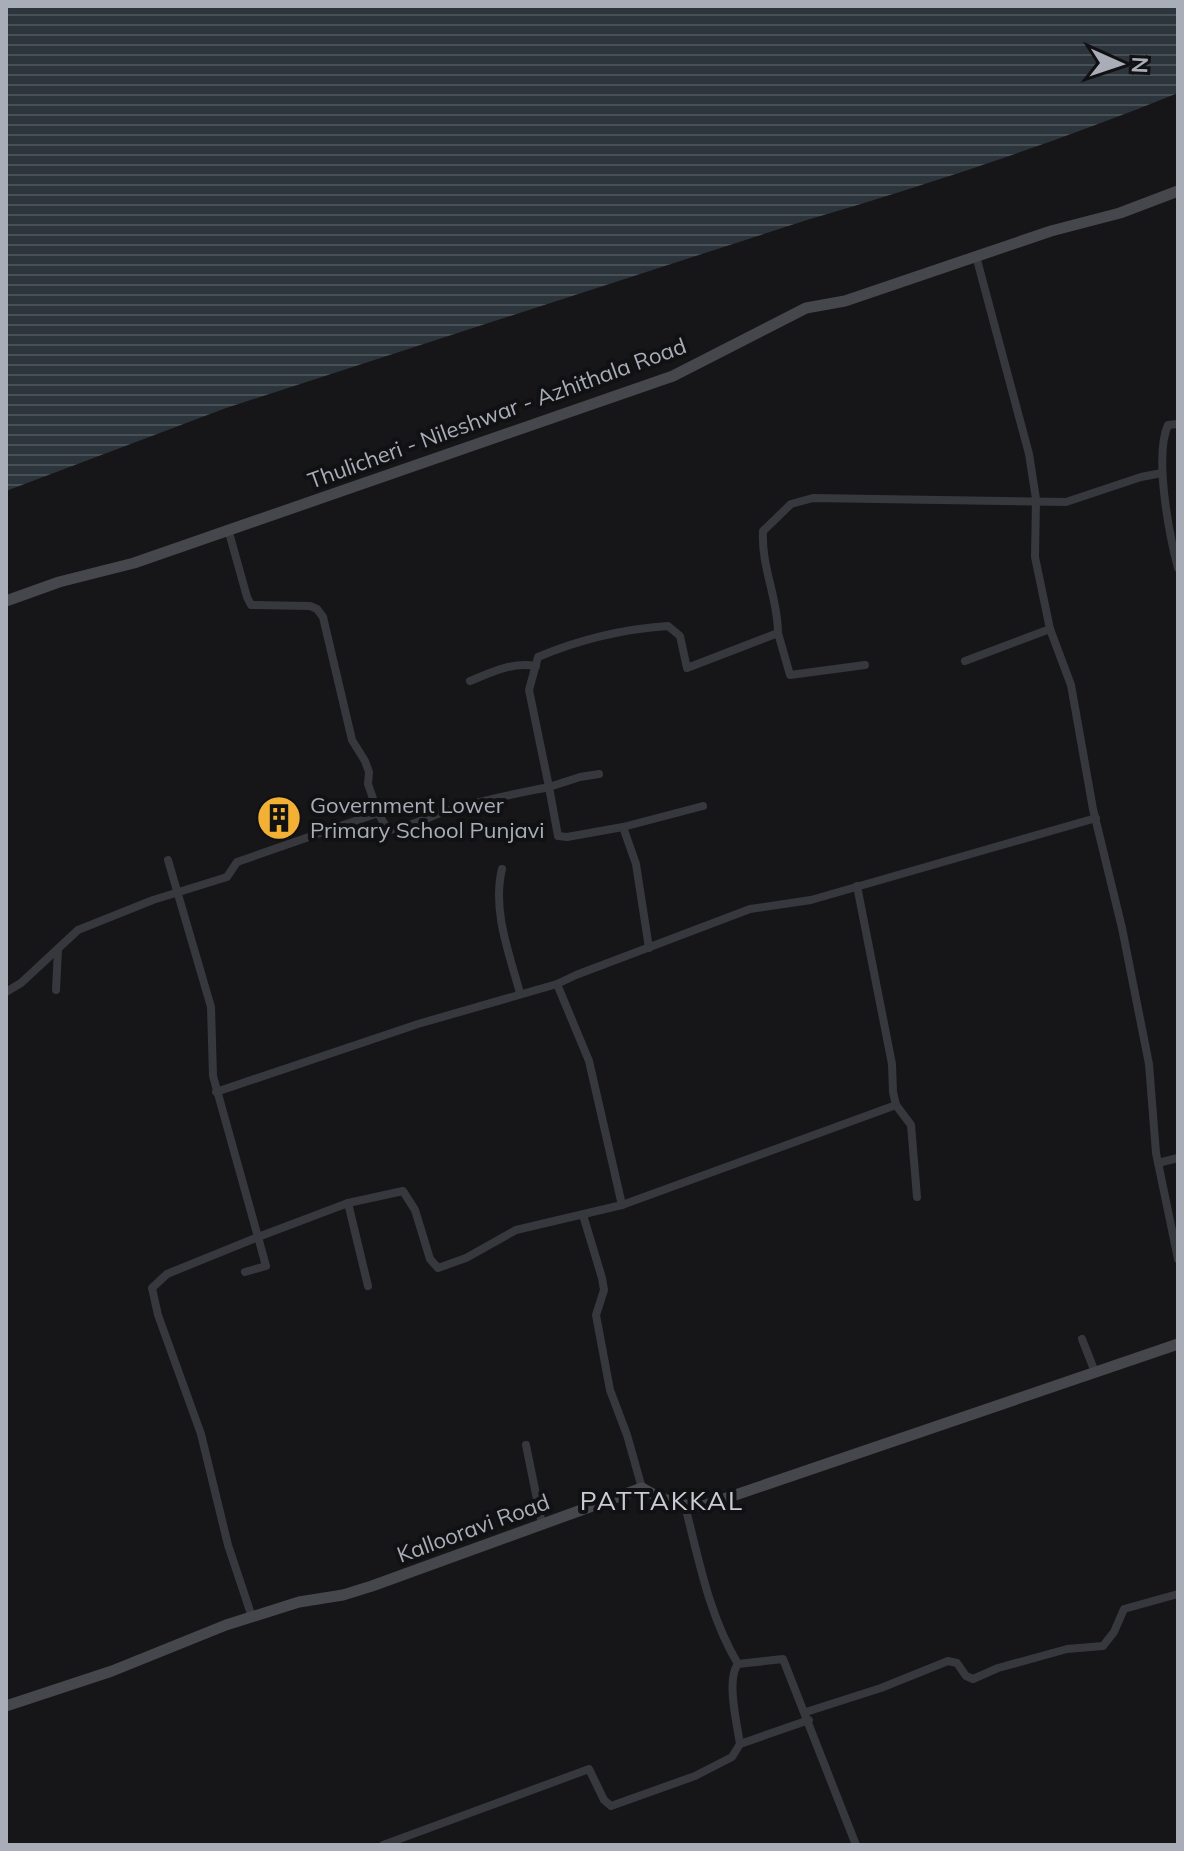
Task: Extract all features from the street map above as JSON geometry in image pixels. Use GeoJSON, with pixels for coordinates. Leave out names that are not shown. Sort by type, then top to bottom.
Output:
{"type":"FeatureCollection","features":[{"type":"Feature","properties":{"kind":"main road","name":"Thulicheri - Nileshwar - Azhithala Road"},"geometry":{"type":"LineString","coordinates":[[6,601],[59,582],[134,563],[673,376],[806,308],[845,301],[1051,231],[1120,213],[1178,191]]}},
{"type":"Feature","properties":{"kind":"main road"},"geometry":{"type":"LineString","coordinates":[[642,1488],[662,1500],[685,1506],[703,1506],[1178,1344]]}},
{"type":"Feature","properties":{"kind":"main road","name":"Kallooravi Road"},"geometry":{"type":"LineString","coordinates":[[6,1706],[83,1681],[252,1617],[299,1602],[343,1595],[372,1586],[642,1488]]}},
{"type":"Feature","properties":{"kind":"street"},"geometry":{"type":"LineString","coordinates":[[976,256],[1029,454],[1036,499],[1035,557],[1050,629],[1071,685],[1096,818],[1112,882],[1149,1064],[1158,1163],[1178,1259]]}},
{"type":"Feature","properties":{"kind":"street"},"geometry":{"type":"LineString","coordinates":[[1178,424],[1168,425],[1165,432],[1162,473],[1171,542],[1178,568]]}},
{"type":"Feature","properties":{"kind":"street"},"geometry":{"type":"LineString","coordinates":[[865,665],[790,675],[778,633],[778,619],[762,550],[763,531],[791,504],[813,498],[1036,499],[1066,502],[1162,473]]}},
{"type":"Feature","properties":{"kind":"street"},"geometry":{"type":"LineString","coordinates":[[228,529],[251,605],[310,606],[323,617],[352,740],[365,761],[369,772],[368,784],[388,830],[401,829],[419,819],[470,803],[599,774]]}},
{"type":"Feature","properties":{"kind":"street"},"geometry":{"type":"LineString","coordinates":[[703,806],[623,827],[558,836],[529,690],[538,657],[563,647],[635,629],[668,626],[680,636],[687,668],[778,633]]}},
{"type":"Feature","properties":{"kind":"street"},"geometry":{"type":"LineString","coordinates":[[965,661],[1050,629]]}},
{"type":"Feature","properties":{"kind":"street"},"geometry":{"type":"LineString","coordinates":[[470,681],[504,667],[523,664],[536,666]]}},
{"type":"Feature","properties":{"kind":"street"},"geometry":{"type":"LineString","coordinates":[[6,992],[21,983],[78,930],[153,900],[227,877],[237,862],[378,813]]}},
{"type":"Feature","properties":{"kind":"street"},"geometry":{"type":"LineString","coordinates":[[216,1092],[418,1024],[557,984],[750,909],[811,900],[1096,818]]}},
{"type":"Feature","properties":{"kind":"street"},"geometry":{"type":"LineString","coordinates":[[623,827],[636,864],[649,948]]}},
{"type":"Feature","properties":{"kind":"street"},"geometry":{"type":"LineString","coordinates":[[168,860],[211,1007],[216,1092],[233,1142],[266,1266],[245,1272]]}},
{"type":"Feature","properties":{"kind":"street"},"geometry":{"type":"LineString","coordinates":[[502,869],[497,890],[500,912],[520,993]]}},
{"type":"Feature","properties":{"kind":"street"},"geometry":{"type":"LineString","coordinates":[[857,886],[892,1064],[893,1092],[896,1105],[911,1125],[917,1197]]}},
{"type":"Feature","properties":{"kind":"street"},"geometry":{"type":"LineString","coordinates":[[56,990],[58,950]]}},
{"type":"Feature","properties":{"kind":"street"},"geometry":{"type":"LineString","coordinates":[[557,984],[589,1061],[622,1205]]}},
{"type":"Feature","properties":{"kind":"street"},"geometry":{"type":"LineString","coordinates":[[252,1617],[228,1545],[201,1434],[158,1315],[152,1288],[167,1274],[348,1203],[403,1191],[415,1210],[430,1259],[438,1268],[466,1258],[516,1230],[622,1205],[896,1105]]}},
{"type":"Feature","properties":{"kind":"street"},"geometry":{"type":"LineString","coordinates":[[1158,1163],[1178,1158]]}},
{"type":"Feature","properties":{"kind":"street"},"geometry":{"type":"LineString","coordinates":[[348,1203],[368,1286]]}},
{"type":"Feature","properties":{"kind":"street"},"geometry":{"type":"LineString","coordinates":[[583,1215],[604,1290],[596,1315],[610,1390],[642,1488]]}},
{"type":"Feature","properties":{"kind":"street"},"geometry":{"type":"LineString","coordinates":[[1082,1339],[1095,1372]]}},
{"type":"Feature","properties":{"kind":"street"},"geometry":{"type":"LineString","coordinates":[[526,1445],[542,1524]]}},
{"type":"Feature","properties":{"kind":"street"},"geometry":{"type":"LineString","coordinates":[[685,1506],[706,1590],[725,1640],[738,1664]]}},
{"type":"Feature","properties":{"kind":"street"},"geometry":{"type":"LineString","coordinates":[[383,1845],[589,1769],[604,1800],[611,1806],[695,1776],[732,1757],[740,1744],[948,1661],[957,1663],[966,1676],[973,1679],[1067,1649],[1103,1646],[1114,1632],[1124,1609],[1178,1594]]}},
{"type":"Feature","properties":{"kind":"street"},"geometry":{"type":"LineString","coordinates":[[740,1744],[732,1689],[733,1670],[738,1664],[783,1659],[808,1716],[856,1845]]}},
{"type":"Feature","properties":{"kind":"shaded area"},"geometry":{"type":"Polygon","coordinates":[[[6,6],[1178,6],[1178,93],[1041,145],[948,176],[226,408],[6,491],[6,6]]]}},
{"type":"Feature","properties":{"kind":"place","name":"Government Lower Primary School Punjavi"},"geometry":{"type":"Point","coordinates":[279,818]}},
{"type":"Feature","properties":{"kind":"district","name":"PATTAKKAL"},"geometry":{"type":"Point","coordinates":[662,1500]}}]}
